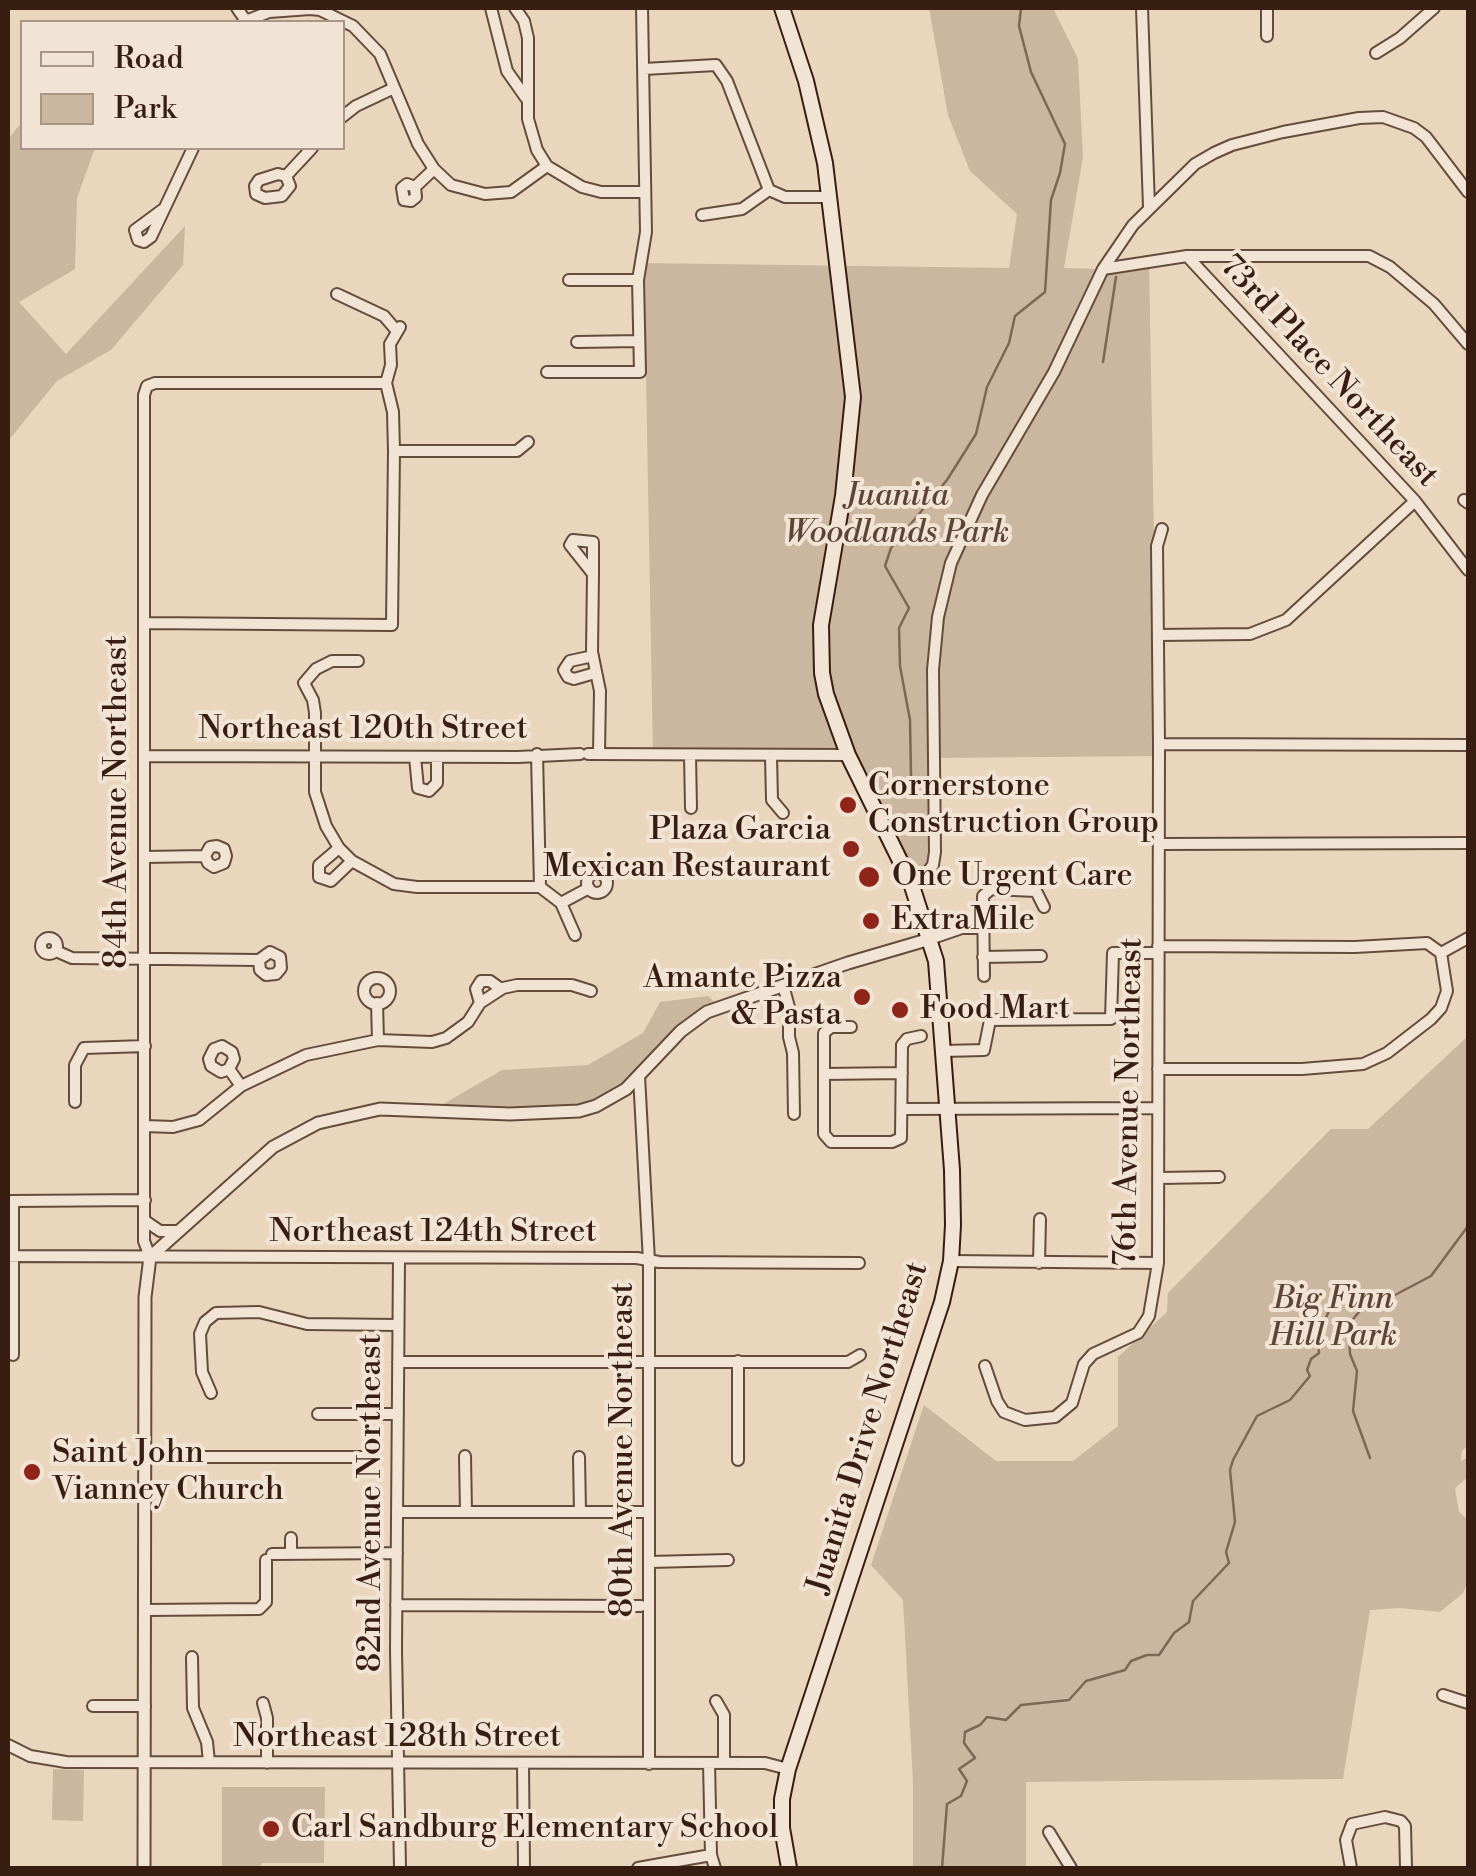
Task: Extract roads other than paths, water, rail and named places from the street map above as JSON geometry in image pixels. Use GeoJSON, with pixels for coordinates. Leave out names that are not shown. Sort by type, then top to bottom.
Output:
{"type":"FeatureCollection","features":[{"type":"Feature","properties":{"kind":"main road","name":"Juanita Drive Northeast"},"geometry":{"type":"LineString","coordinates":[[782,8],[813,109],[829,197],[853,397],[821,625],[826,694],[848,756],[911,882],[930,939],[939,982],[952,1170],[950,1262],[942,1302],[788,1769],[782,1799],[788,1868]]}},
{"type":"Feature","properties":{"kind":"street"},"geometry":{"type":"LineString","coordinates":[[490,8],[507,71],[527,98]]}},
{"type":"Feature","properties":{"kind":"street"},"geometry":{"type":"LineString","coordinates":[[515,8],[527,30],[527,98],[532,136],[547,166],[582,188],[645,192]]}},
{"type":"Feature","properties":{"kind":"street"},"geometry":{"type":"LineString","coordinates":[[548,372],[640,372],[638,280],[646,232],[642,8]]}},
{"type":"Feature","properties":{"kind":"street"},"geometry":{"type":"LineString","coordinates":[[1142,8],[1150,207]]}},
{"type":"Feature","properties":{"kind":"street"},"geometry":{"type":"LineString","coordinates":[[1267,8],[1268,36]]}},
{"type":"Feature","properties":{"kind":"street"},"geometry":{"type":"LineString","coordinates":[[1376,53],[1434,8]]}},
{"type":"Feature","properties":{"kind":"street"},"geometry":{"type":"LineString","coordinates":[[251,20],[280,10],[338,12],[380,54],[418,144],[434,169],[452,185],[469,192],[498,194],[526,184],[547,166]]}},
{"type":"Feature","properties":{"kind":"street"},"geometry":{"type":"LineString","coordinates":[[644,69],[711,64],[720,68],[769,190],[785,197],[829,197]]}},
{"type":"Feature","properties":{"kind":"street"},"geometry":{"type":"LineString","coordinates":[[345,115],[392,90]]}},
{"type":"Feature","properties":{"kind":"street"},"geometry":{"type":"LineString","coordinates":[[911,882],[933,865],[933,670],[938,616],[951,564],[982,495],[1054,372],[1103,269],[1150,207],[1195,164],[1232,144],[1358,118],[1383,117],[1426,136],[1468,192]]}},
{"type":"Feature","properties":{"kind":"street"},"geometry":{"type":"LineString","coordinates":[[162,210],[182,178],[192,150]]}},
{"type":"Feature","properties":{"kind":"street"},"geometry":{"type":"LineString","coordinates":[[286,176],[309,150]]}},
{"type":"Feature","properties":{"kind":"street"},"geometry":{"type":"LineString","coordinates":[[415,187],[434,169]]}},
{"type":"Feature","properties":{"kind":"street"},"geometry":{"type":"LineString","coordinates":[[702,215],[742,209],[769,190]]}},
{"type":"Feature","properties":{"kind":"street"},"geometry":{"type":"LineString","coordinates":[[1103,269],[1186,256],[1368,256],[1390,267],[1434,304],[1468,344]]}},
{"type":"Feature","properties":{"kind":"street","name":"73rd Place Northeast"},"geometry":{"type":"LineString","coordinates":[[1186,256],[1414,501],[1468,570]]}},
{"type":"Feature","properties":{"kind":"street"},"geometry":{"type":"LineString","coordinates":[[569,280],[638,280]]}},
{"type":"Feature","properties":{"kind":"street"},"geometry":{"type":"LineString","coordinates":[[145,623],[392,625],[394,451],[393,412],[386,383],[391,365],[390,344],[398,328],[384,316],[337,294]]}},
{"type":"Feature","properties":{"kind":"street"},"geometry":{"type":"LineString","coordinates":[[577,342],[639,342]]}},
{"type":"Feature","properties":{"kind":"street","name":"84th Avenue Northeast"},"geometry":{"type":"LineString","coordinates":[[144,1868],[145,1298],[150,1256],[144,1241],[144,413],[148,386],[386,383]]}},
{"type":"Feature","properties":{"kind":"street"},"geometry":{"type":"LineString","coordinates":[[394,451],[518,452],[528,442]]}},
{"type":"Feature","properties":{"kind":"street"},"geometry":{"type":"LineString","coordinates":[[1158,635],[1250,634],[1286,620],[1414,501]]}},
{"type":"Feature","properties":{"kind":"street","name":"76th Avenue Northeast"},"geometry":{"type":"LineString","coordinates":[[986,1366],[1004,1412],[1024,1420],[1056,1417],[1072,1403],[1084,1364],[1093,1354],[1138,1333],[1149,1316],[1158,1263],[1160,744],[1156,546],[1162,529]]}},
{"type":"Feature","properties":{"kind":"street"},"geometry":{"type":"LineString","coordinates":[[589,754],[600,691],[593,656],[593,574]]}},
{"type":"Feature","properties":{"kind":"street"},"geometry":{"type":"LineString","coordinates":[[593,656],[570,661],[564,670],[574,679],[595,673]]}},
{"type":"Feature","properties":{"kind":"street"},"geometry":{"type":"LineString","coordinates":[[358,661],[332,662],[316,669],[304,683],[315,713],[315,792],[320,810],[346,855],[376,876],[416,887],[540,888],[561,903],[574,935]]}},
{"type":"Feature","properties":{"kind":"street"},"geometry":{"type":"LineString","coordinates":[[1160,744],[1468,745]]}},
{"type":"Feature","properties":{"kind":"street"},"geometry":{"type":"LineString","coordinates":[[537,754],[540,888]]}},
{"type":"Feature","properties":{"kind":"street"},"geometry":{"type":"LineString","coordinates":[[690,754],[690,808]]}},
{"type":"Feature","properties":{"kind":"street","name":"Northeast 120th Street"},"geometry":{"type":"LineString","coordinates":[[146,756],[848,756]]}},
{"type":"Feature","properties":{"kind":"street"},"geometry":{"type":"LineString","coordinates":[[770,756],[772,800],[783,813]]}},
{"type":"Feature","properties":{"kind":"street"},"geometry":{"type":"LineString","coordinates":[[415,757],[415,781],[418,788],[429,791],[437,782],[437,757]]}},
{"type":"Feature","properties":{"kind":"street"},"geometry":{"type":"LineString","coordinates":[[1160,844],[1468,843]]}},
{"type":"Feature","properties":{"kind":"street"},"geometry":{"type":"LineString","coordinates":[[346,855],[331,880],[319,878],[319,865],[346,855]]}},
{"type":"Feature","properties":{"kind":"street"},"geometry":{"type":"LineString","coordinates":[[145,857],[205,856]]}},
{"type":"Feature","properties":{"kind":"street"},"geometry":{"type":"LineString","coordinates":[[561,903],[588,888]]}},
{"type":"Feature","properties":{"kind":"street"},"geometry":{"type":"LineString","coordinates":[[984,976],[982,896],[991,890],[1036,891],[1044,907]]}},
{"type":"Feature","properties":{"kind":"street"},"geometry":{"type":"LineString","coordinates":[[150,1256],[273,1147],[328,1120],[380,1109],[561,1114],[596,1106],[626,1089],[695,1020],[722,1006],[962,928],[982,928]]}},
{"type":"Feature","properties":{"kind":"street"},"geometry":{"type":"LineString","coordinates":[[1442,953],[1468,938]]}},
{"type":"Feature","properties":{"kind":"street"},"geometry":{"type":"LineString","coordinates":[[944,1052],[984,1050],[990,1020],[1111,1019],[1113,954],[1420,942],[1442,953],[1446,990],[1441,1008],[1387,1053],[1352,1067],[1158,1070]]}},
{"type":"Feature","properties":{"kind":"street"},"geometry":{"type":"LineString","coordinates":[[56,951],[72,958],[259,960]]}},
{"type":"Feature","properties":{"kind":"street"},"geometry":{"type":"LineString","coordinates":[[983,956],[1041,956]]}},
{"type":"Feature","properties":{"kind":"street"},"geometry":{"type":"LineString","coordinates":[[480,1003],[476,989],[481,981],[490,980],[501,989]]}},
{"type":"Feature","properties":{"kind":"street"},"geometry":{"type":"LineString","coordinates":[[146,1126],[173,1126],[198,1120],[242,1086],[306,1055],[378,1040],[432,1042],[446,1038],[468,1022],[480,1003],[501,989],[518,985],[572,985],[591,990]]}},
{"type":"Feature","properties":{"kind":"street"},"geometry":{"type":"LineString","coordinates":[[783,985],[794,1052],[794,1114]]}},
{"type":"Feature","properties":{"kind":"street"},"geometry":{"type":"LineString","coordinates":[[377,1004],[378,1040]]}},
{"type":"Feature","properties":{"kind":"street"},"geometry":{"type":"LineString","coordinates":[[851,1027],[826,1029],[826,1139],[831,1142],[900,1139],[902,1045],[907,1039],[921,1036]]}},
{"type":"Feature","properties":{"kind":"street"},"geometry":{"type":"LineString","coordinates":[[75,1102],[75,1065],[84,1048],[145,1046]]}},
{"type":"Feature","properties":{"kind":"street"},"geometry":{"type":"LineString","coordinates":[[229,1069],[242,1086]]}},
{"type":"Feature","properties":{"kind":"street"},"geometry":{"type":"LineString","coordinates":[[824,1074],[902,1073]]}},
{"type":"Feature","properties":{"kind":"street","name":"80th Avenue Northeast"},"geometry":{"type":"LineString","coordinates":[[640,1076],[649,1261],[649,1764]]}},
{"type":"Feature","properties":{"kind":"street"},"geometry":{"type":"LineString","coordinates":[[902,1109],[1158,1108]]}},
{"type":"Feature","properties":{"kind":"street"},"geometry":{"type":"LineString","coordinates":[[1158,1178],[1219,1177]]}},
{"type":"Feature","properties":{"kind":"street"},"geometry":{"type":"LineString","coordinates":[[13,1356],[10,1201],[144,1200]]}},
{"type":"Feature","properties":{"kind":"street"},"geometry":{"type":"LineString","coordinates":[[1039,1263],[1040,1219]]}},
{"type":"Feature","properties":{"kind":"street"},"geometry":{"type":"LineString","coordinates":[[144,1220],[160,1231],[177,1231]]}},
{"type":"Feature","properties":{"kind":"street","name":"Northeast 124th Street"},"geometry":{"type":"LineString","coordinates":[[10,1256],[636,1258],[858,1263]]}},
{"type":"Feature","properties":{"kind":"street","name":"82nd Avenue Northeast"},"geometry":{"type":"LineString","coordinates":[[399,1259],[396,1764],[400,1868]]}},
{"type":"Feature","properties":{"kind":"street"},"geometry":{"type":"LineString","coordinates":[[950,1262],[1158,1263]]}},
{"type":"Feature","properties":{"kind":"street"},"geometry":{"type":"LineString","coordinates":[[211,1393],[202,1372],[200,1334],[205,1322],[216,1312],[270,1313],[307,1324],[398,1325]]}},
{"type":"Feature","properties":{"kind":"street"},"geometry":{"type":"LineString","coordinates":[[398,1362],[848,1362],[860,1355]]}},
{"type":"Feature","properties":{"kind":"street"},"geometry":{"type":"LineString","coordinates":[[738,1361],[738,1460]]}},
{"type":"Feature","properties":{"kind":"street"},"geometry":{"type":"LineString","coordinates":[[318,1414],[398,1414]]}},
{"type":"Feature","properties":{"kind":"street"},"geometry":{"type":"LineString","coordinates":[[466,1456],[466,1512]]}},
{"type":"Feature","properties":{"kind":"street"},"geometry":{"type":"LineString","coordinates":[[579,1456],[580,1512]]}},
{"type":"Feature","properties":{"kind":"street"},"geometry":{"type":"LineString","coordinates":[[145,1457],[375,1457]]}},
{"type":"Feature","properties":{"kind":"street"},"geometry":{"type":"LineString","coordinates":[[398,1512],[649,1512]]}},
{"type":"Feature","properties":{"kind":"street"},"geometry":{"type":"LineString","coordinates":[[291,1538],[291,1554]]}},
{"type":"Feature","properties":{"kind":"street"},"geometry":{"type":"LineString","coordinates":[[146,1610],[254,1610],[264,1606],[269,1557],[397,1554]]}},
{"type":"Feature","properties":{"kind":"street"},"geometry":{"type":"LineString","coordinates":[[650,1562],[728,1560]]}},
{"type":"Feature","properties":{"kind":"street"},"geometry":{"type":"LineString","coordinates":[[396,1605],[641,1606]]}},
{"type":"Feature","properties":{"kind":"street"},"geometry":{"type":"LineString","coordinates":[[192,1657],[193,1708],[207,1742],[209,1762]]}},
{"type":"Feature","properties":{"kind":"street"},"geometry":{"type":"LineString","coordinates":[[1442,1695],[1468,1703]]}},
{"type":"Feature","properties":{"kind":"street"},"geometry":{"type":"LineString","coordinates":[[263,1702],[267,1763]]}},
{"type":"Feature","properties":{"kind":"street"},"geometry":{"type":"LineString","coordinates":[[716,1702],[724,1715],[724,1763]]}},
{"type":"Feature","properties":{"kind":"street"},"geometry":{"type":"LineString","coordinates":[[93,1706],[145,1706]]}},
{"type":"Feature","properties":{"kind":"street","name":"Northeast 128th Street"},"geometry":{"type":"LineString","coordinates":[[8,1745],[30,1756],[54,1761],[765,1763],[788,1769]]}},
{"type":"Feature","properties":{"kind":"street"},"geometry":{"type":"LineString","coordinates":[[710,1763],[710,1855],[714,1868]]}},
{"type":"Feature","properties":{"kind":"street"},"geometry":{"type":"LineString","coordinates":[[522,1764],[524,1868]]}},
{"type":"Feature","properties":{"kind":"street"},"geometry":{"type":"LineString","coordinates":[[1351,1868],[1346,1840],[1352,1824],[1385,1816],[1405,1826],[1406,1868]]}},
{"type":"Feature","properties":{"kind":"street"},"geometry":{"type":"LineString","coordinates":[[1049,1832],[1071,1868]]}},
{"type":"Feature","properties":{"kind":"street"},"geometry":{"type":"LineString","coordinates":[[638,1868],[710,1855]]}},
{"type":"Feature","properties":{"kind":"waterway"},"geometry":{"type":"LineString","coordinates":[[911,776],[910,720],[900,666],[899,628],[909,608],[885,566],[891,548],[947,480],[976,434],[987,387],[1009,343],[1015,316],[1045,292],[1051,200],[1065,144],[1031,72],[1019,26],[1021,8]]}},
{"type":"Feature","properties":{"kind":"waterway"},"geometry":{"type":"LineString","coordinates":[[1103,362],[1116,277]]}},
{"type":"Feature","properties":{"kind":"waterway"},"geometry":{"type":"LineString","coordinates":[[942,1868],[947,1804],[961,1796],[967,1781],[959,1769],[975,1758],[964,1743],[965,1732],[987,1717],[1006,1720],[1021,1705],[1069,1700],[1086,1681],[1125,1670],[1131,1661],[1147,1655],[1159,1655],[1174,1633],[1189,1622],[1193,1601],[1229,1563],[1226,1552],[1235,1522],[1230,1470],[1233,1460],[1257,1416],[1290,1400],[1310,1376],[1307,1370],[1311,1359],[1319,1353],[1318,1337],[1333,1301],[1347,1292],[1376,1305],[1431,1276],[1468,1226]]}},
{"type":"Feature","properties":{"kind":"waterway"},"geometry":{"type":"LineString","coordinates":[[1370,1458],[1353,1411],[1357,1371],[1350,1354],[1349,1334],[1350,1323],[1363,1307],[1375,1305]]}},
{"type":"Feature","properties":{"kind":"place","name":"Cornerstone Construction Group"},"geometry":{"type":"Point","coordinates":[848,805]}},
{"type":"Feature","properties":{"kind":"place","name":"Plaza Garcia Mexican Restaurant"},"geometry":{"type":"Point","coordinates":[851,849]}},
{"type":"Feature","properties":{"kind":"place","name":"One Urgent Care"},"geometry":{"type":"Point","coordinates":[869,877]}},
{"type":"Feature","properties":{"kind":"place","name":"ExtraMile"},"geometry":{"type":"Point","coordinates":[871,921]}},
{"type":"Feature","properties":{"kind":"place","name":"Amante Pizza & Pasta"},"geometry":{"type":"Point","coordinates":[862,997]}},
{"type":"Feature","properties":{"kind":"place","name":"Food Mart"},"geometry":{"type":"Point","coordinates":[900,1010]}},
{"type":"Feature","properties":{"kind":"place","name":"Saint John Vianney Church"},"geometry":{"type":"Point","coordinates":[32,1472]}},
{"type":"Feature","properties":{"kind":"place","name":"Carl Sandburg Elementary School"},"geometry":{"type":"Point","coordinates":[271,1829]}},
{"type":"Feature","properties":{"kind":"park label","name":"Juanita Woodlands Park"},"geometry":{"type":"Point","coordinates":[897,516]}},
{"type":"Feature","properties":{"kind":"park label","name":"Big Finn Hill Park"},"geometry":{"type":"Point","coordinates":[1333,1318]}}]}
